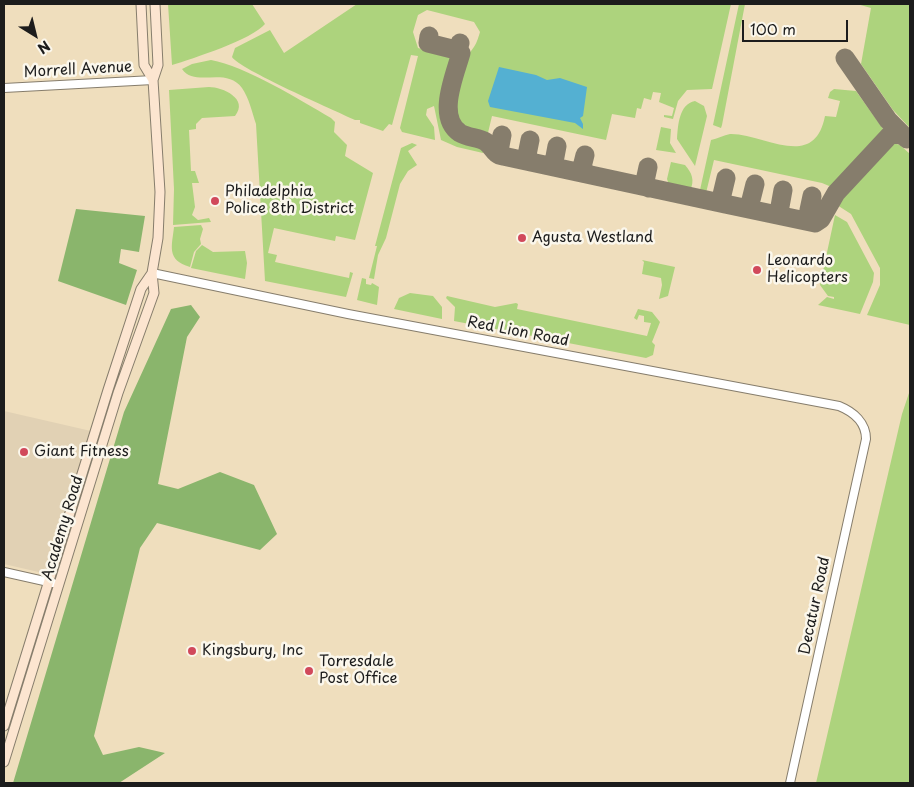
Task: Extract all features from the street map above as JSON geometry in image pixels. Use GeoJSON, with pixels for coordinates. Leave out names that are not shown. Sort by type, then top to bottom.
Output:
{"type":"FeatureCollection","features":[{"type":"Feature","properties":{"kind":"main road","name":"Academy Road"},"geometry":{"type":"LineString","coordinates":[[141,4],[144,65],[153,80]]}},
{"type":"Feature","properties":{"kind":"main road","name":"Academy Road"},"geometry":{"type":"LineString","coordinates":[[4,762],[118,393],[154,293],[152,273],[158,238],[160,192],[153,80],[158,65],[155,4]]}},
{"type":"Feature","properties":{"kind":"main road","name":"Academy Road"},"geometry":{"type":"LineString","coordinates":[[4,726],[141,289],[152,273]]}},
{"type":"Feature","properties":{"kind":"street","name":"Morrell Avenue"},"geometry":{"type":"LineString","coordinates":[[4,88],[153,80]]}},
{"type":"Feature","properties":{"kind":"street","name":"Red Lion Road"},"geometry":{"type":"LineString","coordinates":[[152,273],[357,316],[840,406],[857,417],[866,434]]}},
{"type":"Feature","properties":{"kind":"street","name":"Decatur Road"},"geometry":{"type":"LineString","coordinates":[[790,783],[866,434]]}},
{"type":"Feature","properties":{"kind":"street"},"geometry":{"type":"LineString","coordinates":[[4,572],[60,584]]}},
{"type":"Feature","properties":{"kind":"shaded area"},"geometry":{"type":"Polygon","coordinates":[[[4,411],[91,431],[47,574],[4,564],[4,411]]]}},
{"type":"Feature","properties":{"kind":"green space"},"geometry":{"type":"Polygon","coordinates":[[[168,4],[252,4],[265,24],[236,42],[172,65],[168,4]]]}},
{"type":"Feature","properties":{"kind":"green space"},"geometry":{"type":"Polygon","coordinates":[[[357,4],[731,4],[712,89],[687,90],[678,101],[673,119],[664,117],[664,115],[672,116],[674,108],[659,102],[661,93],[653,92],[651,100],[644,98],[641,109],[637,108],[635,118],[612,114],[606,140],[492,116],[487,137],[474,134],[458,126],[454,121],[453,115],[455,97],[465,59],[475,45],[480,32],[474,22],[427,10],[418,15],[413,32],[418,48],[456,58],[445,102],[444,114],[447,124],[454,132],[466,139],[485,145],[483,153],[457,147],[441,140],[434,106],[427,109],[426,115],[434,127],[435,140],[402,132],[400,128],[418,56],[411,55],[392,125],[389,124],[383,131],[360,123],[360,120],[355,120],[269,80],[232,57],[235,48],[270,30],[284,53],[357,4]]]}},
{"type":"Feature","properties":{"kind":"green space"},"geometry":{"type":"Polygon","coordinates":[[[739,4],[745,4],[721,128],[713,125],[739,4]]]}},
{"type":"Feature","properties":{"kind":"green space"},"geometry":{"type":"Polygon","coordinates":[[[857,4],[910,4],[910,128],[893,110],[861,64],[871,8],[857,4]]]}},
{"type":"Feature","properties":{"kind":"green space"},"geometry":{"type":"Polygon","coordinates":[[[211,60],[225,63],[256,76],[331,118],[335,122],[334,132],[347,145],[345,156],[373,173],[355,240],[336,236],[335,241],[274,228],[268,253],[277,255],[275,262],[349,278],[350,272],[353,273],[346,297],[265,281],[256,124],[248,101],[242,88],[228,78],[195,77],[182,69],[192,64],[211,60]]]}},
{"type":"Feature","properties":{"kind":"green space"},"geometry":{"type":"Polygon","coordinates":[[[209,87],[227,92],[237,99],[239,104],[235,116],[202,118],[196,124],[196,129],[189,130],[191,171],[195,171],[199,183],[192,183],[195,207],[192,215],[198,220],[209,218],[211,222],[173,225],[174,189],[169,90],[209,87]]]}},
{"type":"Feature","properties":{"kind":"green space"},"geometry":{"type":"Polygon","coordinates":[[[834,89],[856,91],[886,133],[834,188],[822,183],[714,160],[706,193],[701,194],[700,190],[711,140],[730,134],[743,135],[786,146],[799,146],[810,142],[819,133],[825,116],[836,117],[840,101],[828,98],[830,92],[834,89]]]}},
{"type":"Feature","properties":{"kind":"green space"},"geometry":{"type":"Polygon","coordinates":[[[695,101],[704,106],[707,116],[695,166],[677,139],[680,116],[686,106],[695,101]]]}},
{"type":"Feature","properties":{"kind":"green space"},"geometry":{"type":"Polygon","coordinates":[[[661,127],[671,129],[670,143],[676,153],[656,150],[661,127]]]}},
{"type":"Feature","properties":{"kind":"green space"},"geometry":{"type":"Polygon","coordinates":[[[412,143],[417,145],[408,151],[417,165],[408,171],[400,184],[386,238],[378,255],[374,279],[369,278],[377,246],[375,246],[401,148],[412,143]]]}},
{"type":"Feature","properties":{"kind":"green space"},"geometry":{"type":"Polygon","coordinates":[[[893,143],[900,145],[910,154],[910,325],[867,315],[880,285],[880,268],[851,214],[837,205],[841,196],[887,146],[893,143]]]}},
{"type":"Feature","properties":{"kind":"green space"},"geometry":{"type":"Polygon","coordinates":[[[671,162],[685,165],[689,171],[692,177],[690,191],[669,185],[667,179],[671,162]]]}},
{"type":"Feature","properties":{"kind":"green space"},"geometry":{"type":"Polygon","coordinates":[[[76,209],[145,216],[139,252],[121,249],[119,263],[137,270],[126,305],[58,281],[76,209]]]}},
{"type":"Feature","properties":{"kind":"green space"},"geometry":{"type":"Polygon","coordinates":[[[835,215],[847,222],[874,273],[873,282],[860,314],[818,305],[827,297],[834,299],[834,297],[828,296],[820,285],[835,215]]]}},
{"type":"Feature","properties":{"kind":"green space"},"geometry":{"type":"Polygon","coordinates":[[[201,225],[203,229],[200,239],[201,244],[194,252],[190,267],[177,260],[172,252],[174,227],[201,225]]]}},
{"type":"Feature","properties":{"kind":"green space"},"geometry":{"type":"Polygon","coordinates":[[[202,245],[213,252],[245,251],[247,263],[245,279],[191,268],[196,251],[202,245]]]}},
{"type":"Feature","properties":{"kind":"green space"},"geometry":{"type":"Polygon","coordinates":[[[642,260],[675,267],[668,296],[659,299],[662,285],[661,278],[642,274],[644,262],[642,260]]]}},
{"type":"Feature","properties":{"kind":"green space"},"geometry":{"type":"Polygon","coordinates":[[[362,278],[366,279],[366,284],[371,285],[372,283],[379,287],[377,305],[357,300],[362,278]]]}},
{"type":"Feature","properties":{"kind":"green space"},"geometry":{"type":"Polygon","coordinates":[[[410,293],[433,296],[442,307],[442,319],[394,309],[399,298],[410,293]]]}},
{"type":"Feature","properties":{"kind":"green space"},"geometry":{"type":"Polygon","coordinates":[[[447,296],[495,307],[516,303],[518,304],[517,309],[647,336],[651,323],[644,322],[644,316],[639,315],[637,320],[634,318],[638,309],[652,312],[660,322],[652,342],[655,345],[653,355],[646,358],[454,321],[455,307],[446,298],[447,296]]]}},
{"type":"Feature","properties":{"kind":"green space"},"geometry":{"type":"Polygon","coordinates":[[[191,305],[200,317],[187,337],[158,484],[178,489],[220,472],[254,485],[277,534],[260,550],[157,523],[140,548],[94,736],[103,755],[139,747],[165,753],[119,783],[13,783],[124,412],[171,309],[191,305]]]}},
{"type":"Feature","properties":{"kind":"green space"},"geometry":{"type":"Polygon","coordinates":[[[910,390],[910,783],[816,783],[902,414],[910,390]]]}},
{"type":"Feature","properties":{"kind":"water"},"geometry":{"type":"Polygon","coordinates":[[[499,67],[536,75],[547,80],[560,78],[587,87],[583,116],[580,118],[583,129],[575,123],[490,107],[488,101],[499,67]]]}},
{"type":"Feature","properties":{"kind":"taxiway"},"geometry":{"type":"LineString","coordinates":[[429,36],[428,43],[460,51]]}},
{"type":"Feature","properties":{"kind":"taxiway"},"geometry":{"type":"LineString","coordinates":[[460,43],[458,49],[461,53],[449,95],[449,117],[453,126],[460,133],[483,140],[498,154],[503,156]]}},
{"type":"Feature","properties":{"kind":"taxiway"},"geometry":{"type":"LineString","coordinates":[[845,58],[888,120],[907,139]]}},
{"type":"Feature","properties":{"kind":"taxiway"},"geometry":{"type":"LineString","coordinates":[[726,178],[721,199],[725,204],[815,223],[821,219],[836,193],[890,135],[898,134],[906,137]]}},
{"type":"Feature","properties":{"kind":"taxiway"},"geometry":{"type":"LineString","coordinates":[[502,135],[499,151],[503,156],[725,204]]}},
{"type":"Feature","properties":{"kind":"taxiway"},"geometry":{"type":"LineString","coordinates":[[530,140],[527,155],[531,162]]}},
{"type":"Feature","properties":{"kind":"taxiway"},"geometry":{"type":"LineString","coordinates":[[557,146],[554,162],[559,168]]}},
{"type":"Feature","properties":{"kind":"taxiway"},"geometry":{"type":"LineString","coordinates":[[585,155],[582,167],[587,174]]}},
{"type":"Feature","properties":{"kind":"taxiway"},"geometry":{"type":"LineString","coordinates":[[648,167],[645,181],[649,188]]}},
{"type":"Feature","properties":{"kind":"taxiway"},"geometry":{"type":"LineString","coordinates":[[754,210],[750,204],[755,184]]}},
{"type":"Feature","properties":{"kind":"taxiway"},"geometry":{"type":"LineString","coordinates":[[783,190],[779,212],[783,216]]}},
{"type":"Feature","properties":{"kind":"taxiway"},"geometry":{"type":"LineString","coordinates":[[812,196],[810,214],[815,215],[827,208]]}},
{"type":"Feature","properties":{"kind":"place","name":"Philadelphia Police 8th District"},"geometry":{"type":"Point","coordinates":[215,201]}},
{"type":"Feature","properties":{"kind":"place","name":"Agusta Westland"},"geometry":{"type":"Point","coordinates":[522,238]}},
{"type":"Feature","properties":{"kind":"place","name":"Leonardo Helicopters"},"geometry":{"type":"Point","coordinates":[757,270]}},
{"type":"Feature","properties":{"kind":"place","name":"Giant Fitness"},"geometry":{"type":"Point","coordinates":[24,452]}},
{"type":"Feature","properties":{"kind":"place","name":"Kingsbury, Inc"},"geometry":{"type":"Point","coordinates":[192,651]}},
{"type":"Feature","properties":{"kind":"place","name":"Torresdale Post Office"},"geometry":{"type":"Point","coordinates":[309,671]}}]}
